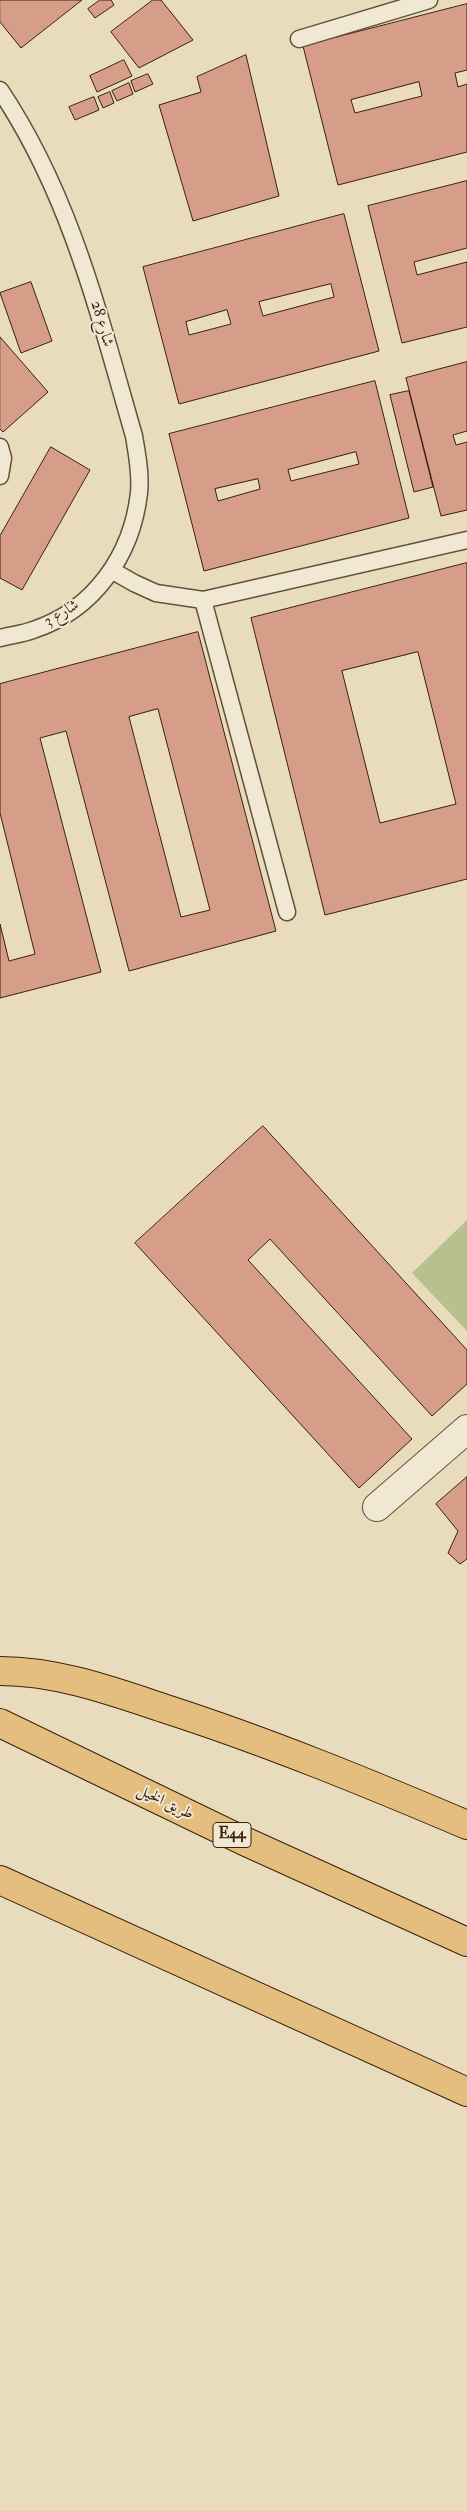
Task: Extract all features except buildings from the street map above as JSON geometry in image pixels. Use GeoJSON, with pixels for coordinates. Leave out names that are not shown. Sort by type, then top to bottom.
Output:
{"type":"FeatureCollection","features":[{"type":"Feature","properties":{"kind":"highway"},"geometry":{"type":"LineString","coordinates":[[0,1671],[52,1676],[100,1687],[196,1718],[290,1752],[467,1825]]}},
{"type":"Feature","properties":{"kind":"highway","name":"طريق الخيل"},"geometry":{"type":"LineString","coordinates":[[0,1723],[242,1840],[467,1942]]}},
{"type":"Feature","properties":{"kind":"highway"},"geometry":{"type":"LineString","coordinates":[[0,1880],[466,2094]]}},
{"type":"Feature","properties":{"kind":"street"},"geometry":{"type":"LineString","coordinates":[[376,1507],[467,1430]]}},
{"type":"Feature","properties":{"kind":"lane"},"geometry":{"type":"LineString","coordinates":[[299,39],[430,0]]}},
{"type":"Feature","properties":{"kind":"lane","name":"شارع 28"},"geometry":{"type":"LineString","coordinates":[[0,90],[18,117],[52,182],[79,248],[134,436],[139,464],[139,492],[134,520],[126,546],[113,571]]}},
{"type":"Feature","properties":{"kind":"lane"},"geometry":{"type":"LineString","coordinates":[[0,447],[3,458],[0,476]]}},
{"type":"Feature","properties":{"kind":"lane"},"geometry":{"type":"LineString","coordinates":[[113,571],[156,593],[203,600],[467,540]]}},
{"type":"Feature","properties":{"kind":"lane","name":"شارع 3"},"geometry":{"type":"LineString","coordinates":[[0,638],[34,630],[57,620],[97,590],[113,571]]}},
{"type":"Feature","properties":{"kind":"lane"},"geometry":{"type":"LineString","coordinates":[[203,600],[287,912]]}},
{"type":"Feature","properties":{"kind":"green space"},"geometry":{"type":"Polygon","coordinates":[[[467,1220],[467,1331],[412,1273],[467,1220]]]}}]}
